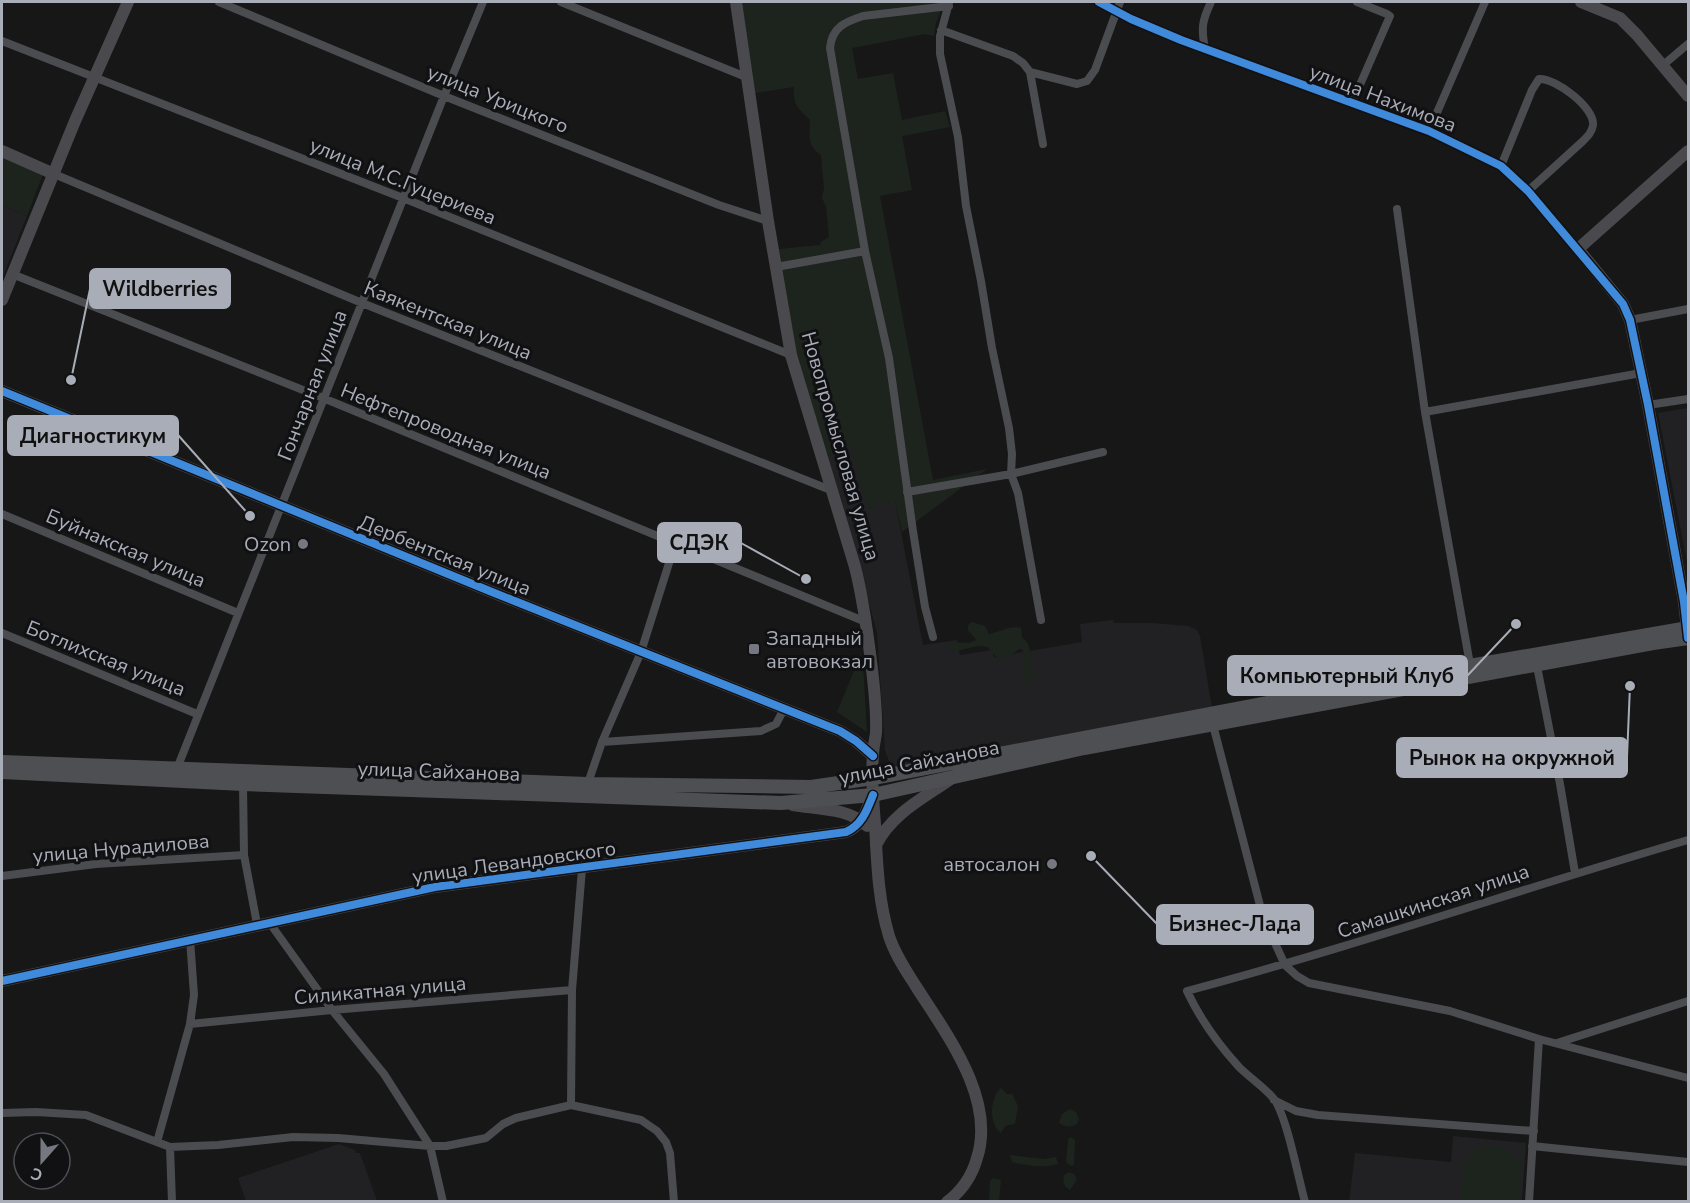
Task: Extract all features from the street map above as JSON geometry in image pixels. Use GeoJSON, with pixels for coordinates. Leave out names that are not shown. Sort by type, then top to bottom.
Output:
{"type":"FeatureCollection","features":[{"type":"Feature","properties":{"kind":"main road"},"geometry":{"type":"LineString","coordinates":[[1212,719],[1472,670],[1688,633]]}},
{"type":"Feature","properties":{"kind":"main road","name":"улица Сайханова"},"geometry":{"type":"LineString","coordinates":[[2,772],[175,775],[586,790],[781,803],[873,795],[1212,719]]}},
{"type":"Feature","properties":{"kind":"main road","name":"улица Сайханова"},"geometry":{"type":"LineString","coordinates":[[2,762],[175,775],[243,784],[586,790],[811,787],[1212,719]]}},
{"type":"Feature","properties":{"kind":"street"},"geometry":{"type":"LineString","coordinates":[[2,300],[75,121],[128,2]]}},
{"type":"Feature","properties":{"kind":"street","name":"улица Урицкого"},"geometry":{"type":"LineString","coordinates":[[219,2],[444,96],[719,205],[768,220]]}},
{"type":"Feature","properties":{"kind":"street","name":"Гончарная улица"},"geometry":{"type":"LineString","coordinates":[[175,775],[197,714],[483,2]]}},
{"type":"Feature","properties":{"kind":"street"},"geometry":{"type":"LineString","coordinates":[[561,2],[746,77]]}},
{"type":"Feature","properties":{"kind":"street","name":"Новопромысловая улица"},"geometry":{"type":"LineString","coordinates":[[735,2],[791,355],[855,567],[866,622],[875,701],[873,795],[876,846],[880,888],[889,936],[908,973],[962,1060],[980,1113],[980,1145],[974,1167],[961,1190],[947,1202]]}},
{"type":"Feature","properties":{"kind":"street","name":"улица Нахимова"},"geometry":{"type":"LineString","coordinates":[[1099,2],[1205,50],[1429,131],[1501,166],[1528,191],[1623,304],[1630,320],[1648,405],[1688,633]]}},
{"type":"Feature","properties":{"kind":"street"},"geometry":{"type":"LineString","coordinates":[[1030,72],[1077,84],[1087,81],[1095,70],[1120,2]]}},
{"type":"Feature","properties":{"kind":"street"},"geometry":{"type":"LineString","coordinates":[[1205,50],[1202,21],[1210,2]]}},
{"type":"Feature","properties":{"kind":"street"},"geometry":{"type":"LineString","coordinates":[[1352,103],[1389,16],[1357,2]]}},
{"type":"Feature","properties":{"kind":"street"},"geometry":{"type":"LineString","coordinates":[[1429,131],[1485,2]]}},
{"type":"Feature","properties":{"kind":"street"},"geometry":{"type":"LineString","coordinates":[[1581,2],[1620,18],[1689,96]]}},
{"type":"Feature","properties":{"kind":"street"},"geometry":{"type":"LineString","coordinates":[[933,638],[925,606],[907,492],[889,358],[866,251],[838,86],[830,54],[831,40],[838,26],[863,16],[949,4],[941,30],[940,54],[958,137],[966,206],[1009,428],[1012,454],[1011,474],[1018,493],[1041,620]]}},
{"type":"Feature","properties":{"kind":"street"},"geometry":{"type":"LineString","coordinates":[[941,30],[1013,56],[1023,63],[1030,72],[1043,144]]}},
{"type":"Feature","properties":{"kind":"street","name":"улица М.С.Гуцериева"},"geometry":{"type":"LineString","coordinates":[[2,41],[403,198],[791,355]]}},
{"type":"Feature","properties":{"kind":"street"},"geometry":{"type":"LineString","coordinates":[[1662,66],[1689,44]]}},
{"type":"Feature","properties":{"kind":"street"},"geometry":{"type":"LineString","coordinates":[[1501,166],[1532,90],[1539,79],[1551,80],[1566,88],[1592,118],[1593,126],[1590,134],[1583,141],[1528,191]]}},
{"type":"Feature","properties":{"kind":"street"},"geometry":{"type":"LineString","coordinates":[[1578,249],[1689,151]]}},
{"type":"Feature","properties":{"kind":"street"},"geometry":{"type":"LineString","coordinates":[[2,152],[54,174]]}},
{"type":"Feature","properties":{"kind":"street","name":"Каякентская улица"},"geometry":{"type":"LineString","coordinates":[[54,174],[362,303],[833,491]]}},
{"type":"Feature","properties":{"kind":"street"},"geometry":{"type":"LineString","coordinates":[[1397,209],[1425,412],[1472,670]]}},
{"type":"Feature","properties":{"kind":"street"},"geometry":{"type":"LineString","coordinates":[[776,267],[866,251]]}},
{"type":"Feature","properties":{"kind":"street","name":"Нефтепроводная улица"},"geometry":{"type":"LineString","coordinates":[[12,274],[866,622]]}},
{"type":"Feature","properties":{"kind":"street"},"geometry":{"type":"LineString","coordinates":[[1630,320],[1689,309]]}},
{"type":"Feature","properties":{"kind":"street"},"geometry":{"type":"LineString","coordinates":[[1425,412],[1641,373]]}},
{"type":"Feature","properties":{"kind":"street","name":"Дербентская улица"},"geometry":{"type":"LineString","coordinates":[[2,391],[840,732],[856,741],[873,756]]}},
{"type":"Feature","properties":{"kind":"street"},"geometry":{"type":"LineString","coordinates":[[1648,405],[1689,399]]}},
{"type":"Feature","properties":{"kind":"street"},"geometry":{"type":"LineString","coordinates":[[907,492],[1011,474],[1103,452]]}},
{"type":"Feature","properties":{"kind":"street","name":"Буйнакская улица"},"geometry":{"type":"LineString","coordinates":[[2,514],[238,613]]}},
{"type":"Feature","properties":{"kind":"street"},"geometry":{"type":"LineString","coordinates":[[586,790],[602,742],[641,652],[675,544]]}},
{"type":"Feature","properties":{"kind":"street","name":"Ботлихская улица"},"geometry":{"type":"LineString","coordinates":[[2,633],[197,714]]}},
{"type":"Feature","properties":{"kind":"street"},"geometry":{"type":"LineString","coordinates":[[1535,659],[1575,873]]}},
{"type":"Feature","properties":{"kind":"street"},"geometry":{"type":"LineString","coordinates":[[602,742],[761,731],[776,724],[784,709]]}},
{"type":"Feature","properties":{"kind":"street"},"geometry":{"type":"LineString","coordinates":[[1212,719],[1263,917],[1285,965],[1297,976],[1309,983],[1450,1011],[1539,1039],[1689,1078]]}},
{"type":"Feature","properties":{"kind":"street"},"geometry":{"type":"LineString","coordinates":[[876,846],[883,831],[893,820],[955,777]]}},
{"type":"Feature","properties":{"kind":"street"},"geometry":{"type":"LineString","coordinates":[[243,784],[244,855],[263,923],[384,1074],[430,1146],[443,1202]]}},
{"type":"Feature","properties":{"kind":"street"},"geometry":{"type":"LineString","coordinates":[[862,820],[873,795]]}},
{"type":"Feature","properties":{"kind":"street"},"geometry":{"type":"LineString","coordinates":[[781,803],[849,814],[862,820],[869,828],[876,846]]}},
{"type":"Feature","properties":{"kind":"street","name":"улица Левандовского"},"geometry":{"type":"LineString","coordinates":[[2,981],[435,887],[846,832],[854,829],[862,820]]}},
{"type":"Feature","properties":{"kind":"street","name":"Самашкинская улица"},"geometry":{"type":"LineString","coordinates":[[1274,1100],[1221,1047],[1198,1013],[1187,991],[1285,965],[1575,873],[1689,840]]}},
{"type":"Feature","properties":{"kind":"street","name":"улица Нурадилова"},"geometry":{"type":"LineString","coordinates":[[2,876],[96,864],[244,855]]}},
{"type":"Feature","properties":{"kind":"street"},"geometry":{"type":"LineString","coordinates":[[571,1105],[572,990],[582,868]]}},
{"type":"Feature","properties":{"kind":"street"},"geometry":{"type":"LineString","coordinates":[[157,1143],[190,1024],[194,995],[190,939]]}},
{"type":"Feature","properties":{"kind":"street","name":"Силикатная улица"},"geometry":{"type":"LineString","coordinates":[[190,1024],[572,990]]}},
{"type":"Feature","properties":{"kind":"street"},"geometry":{"type":"LineString","coordinates":[[1555,1043],[1689,1001]]}},
{"type":"Feature","properties":{"kind":"street"},"geometry":{"type":"LineString","coordinates":[[1528,1202],[1539,1039]]}},
{"type":"Feature","properties":{"kind":"street"},"geometry":{"type":"LineString","coordinates":[[1274,1100],[1296,1111],[1318,1115],[1534,1131]]}},
{"type":"Feature","properties":{"kind":"street"},"geometry":{"type":"LineString","coordinates":[[1274,1100],[1283,1120],[1305,1202]]}},
{"type":"Feature","properties":{"kind":"street"},"geometry":{"type":"LineString","coordinates":[[2,1113],[36,1112],[86,1115],[170,1147],[218,1145],[293,1137],[338,1137],[446,1146],[486,1137],[503,1124],[516,1118],[571,1105],[641,1120],[657,1131],[670,1153],[674,1202]]}},
{"type":"Feature","properties":{"kind":"street"},"geometry":{"type":"LineString","coordinates":[[1532,1146],[1689,1162]]}},
{"type":"Feature","properties":{"kind":"street"},"geometry":{"type":"LineString","coordinates":[[170,1147],[172,1202]]}},
{"type":"Feature","properties":{"kind":"shaded area"},"geometry":{"type":"Polygon","coordinates":[[[741,2],[944,2],[934,36],[925,34],[852,48],[858,79],[893,73],[902,120],[945,111],[950,127],[902,136],[912,190],[880,196],[933,480],[987,469],[902,532],[895,501],[868,509],[851,448],[826,456],[796,352],[779,249],[820,245],[829,237],[826,206],[822,198],[824,188],[821,155],[811,143],[810,120],[795,103],[794,87],[755,93],[741,2]]]}},
{"type":"Feature","properties":{"kind":"shaded area"},"geometry":{"type":"Polygon","coordinates":[[[2,157],[43,174],[27,216],[2,205],[2,157]]]}},
{"type":"Feature","properties":{"kind":"shaded area"},"geometry":{"type":"Polygon","coordinates":[[[2,205],[27,216],[2,279],[2,205]]]}},
{"type":"Feature","properties":{"kind":"shaded area"},"geometry":{"type":"Polygon","coordinates":[[[1688,408],[1688,567],[1658,413],[1688,408]]]}},
{"type":"Feature","properties":{"kind":"shaded area"},"geometry":{"type":"Polygon","coordinates":[[[851,447],[895,501],[923,645],[957,640],[960,655],[992,650],[994,657],[1082,642],[1080,624],[1113,620],[1114,623],[1188,626],[1197,630],[1200,636],[1212,708],[894,768],[891,766],[885,751],[877,633],[826,456],[851,447]]]}},
{"type":"Feature","properties":{"kind":"shaded area"},"geometry":{"type":"Polygon","coordinates":[[[972,622],[985,626],[989,634],[1009,628],[1021,628],[1022,637],[1028,644],[1032,657],[1030,667],[1034,679],[1031,686],[1023,680],[1022,649],[1001,659],[997,658],[988,647],[977,646],[957,651],[950,649],[951,642],[969,643],[976,640],[968,630],[968,625],[972,622]]]}},
{"type":"Feature","properties":{"kind":"shaded area"},"geometry":{"type":"Polygon","coordinates":[[[858,661],[863,664],[867,732],[837,712],[858,661]]]}},
{"type":"Feature","properties":{"kind":"shaded area"},"geometry":{"type":"Polygon","coordinates":[[[1001,1088],[1007,1094],[1012,1094],[1018,1106],[1015,1124],[1005,1126],[1001,1133],[994,1123],[992,1110],[997,1092],[1001,1088]]]}},
{"type":"Feature","properties":{"kind":"shaded area"},"geometry":{"type":"Polygon","coordinates":[[[1070,1109],[1076,1112],[1079,1119],[1077,1124],[1068,1127],[1059,1123],[1062,1114],[1070,1109]]]}},
{"type":"Feature","properties":{"kind":"shaded area"},"geometry":{"type":"Polygon","coordinates":[[[1453,1136],[1526,1143],[1522,1201],[1349,1202],[1355,1153],[1451,1162],[1453,1136]]]}},
{"type":"Feature","properties":{"kind":"shaded area"},"geometry":{"type":"Polygon","coordinates":[[[1070,1137],[1075,1140],[1074,1165],[1071,1166],[1066,1162],[1070,1137]]]}},
{"type":"Feature","properties":{"kind":"shaded area"},"geometry":{"type":"Polygon","coordinates":[[[339,1144],[360,1153],[377,1201],[246,1201],[238,1178],[339,1144]]]}},
{"type":"Feature","properties":{"kind":"shaded area"},"geometry":{"type":"Polygon","coordinates":[[[1520,1144],[1523,1145],[1519,1201],[1460,1201],[1465,1163],[1475,1149],[1482,1146],[1498,1146],[1518,1161],[1520,1144]]]}},
{"type":"Feature","properties":{"kind":"shaded area"},"geometry":{"type":"Polygon","coordinates":[[[1010,1155],[1043,1159],[1056,1157],[1058,1164],[1023,1165],[1012,1162],[1010,1155]]]}},
{"type":"Feature","properties":{"kind":"shaded area"},"geometry":{"type":"Polygon","coordinates":[[[1069,1172],[1077,1179],[1070,1190],[1064,1182],[1064,1175],[1069,1172]]]}},
{"type":"Feature","properties":{"kind":"shaded area"},"geometry":{"type":"Polygon","coordinates":[[[993,1178],[1001,1180],[999,1201],[989,1201],[990,1181],[993,1178]]]}},
{"type":"Feature","properties":{"kind":"cycle path"},"geometry":{"type":"LineString","coordinates":[[1099,2],[1131,19],[1181,40],[1429,131],[1501,166],[1528,191],[1623,304],[1630,320],[1684,602],[1688,638]]}},
{"type":"Feature","properties":{"kind":"cycle path"},"geometry":{"type":"LineString","coordinates":[[2,391],[492,592],[840,731],[873,756]]}},
{"type":"Feature","properties":{"kind":"cycle path"},"geometry":{"type":"LineString","coordinates":[[2,981],[435,887],[846,832],[860,821],[873,795]]}},
{"type":"Feature","properties":{"kind":"place","name":"Wildberries"},"geometry":{"type":"Point","coordinates":[71,380]}},
{"type":"Feature","properties":{"kind":"place","name":"Диагностикум"},"geometry":{"type":"Point","coordinates":[250,516]}},
{"type":"Feature","properties":{"kind":"place","name":"Ozon"},"geometry":{"type":"Point","coordinates":[303,544]}},
{"type":"Feature","properties":{"kind":"place","name":"СДЭК"},"geometry":{"type":"Point","coordinates":[806,579]}},
{"type":"Feature","properties":{"kind":"place","name":"Компьютерный Клуб"},"geometry":{"type":"Point","coordinates":[1516,624]}},
{"type":"Feature","properties":{"kind":"place","name":"Западный автовокзал"},"geometry":{"type":"Point","coordinates":[754,649]}},
{"type":"Feature","properties":{"kind":"place","name":"Рынок на окружной"},"geometry":{"type":"Point","coordinates":[1630,686]}},
{"type":"Feature","properties":{"kind":"place","name":"Бизнес-Лада"},"geometry":{"type":"Point","coordinates":[1091,856]}},
{"type":"Feature","properties":{"kind":"place","name":"автосалон"},"geometry":{"type":"Point","coordinates":[1052,864]}}]}
